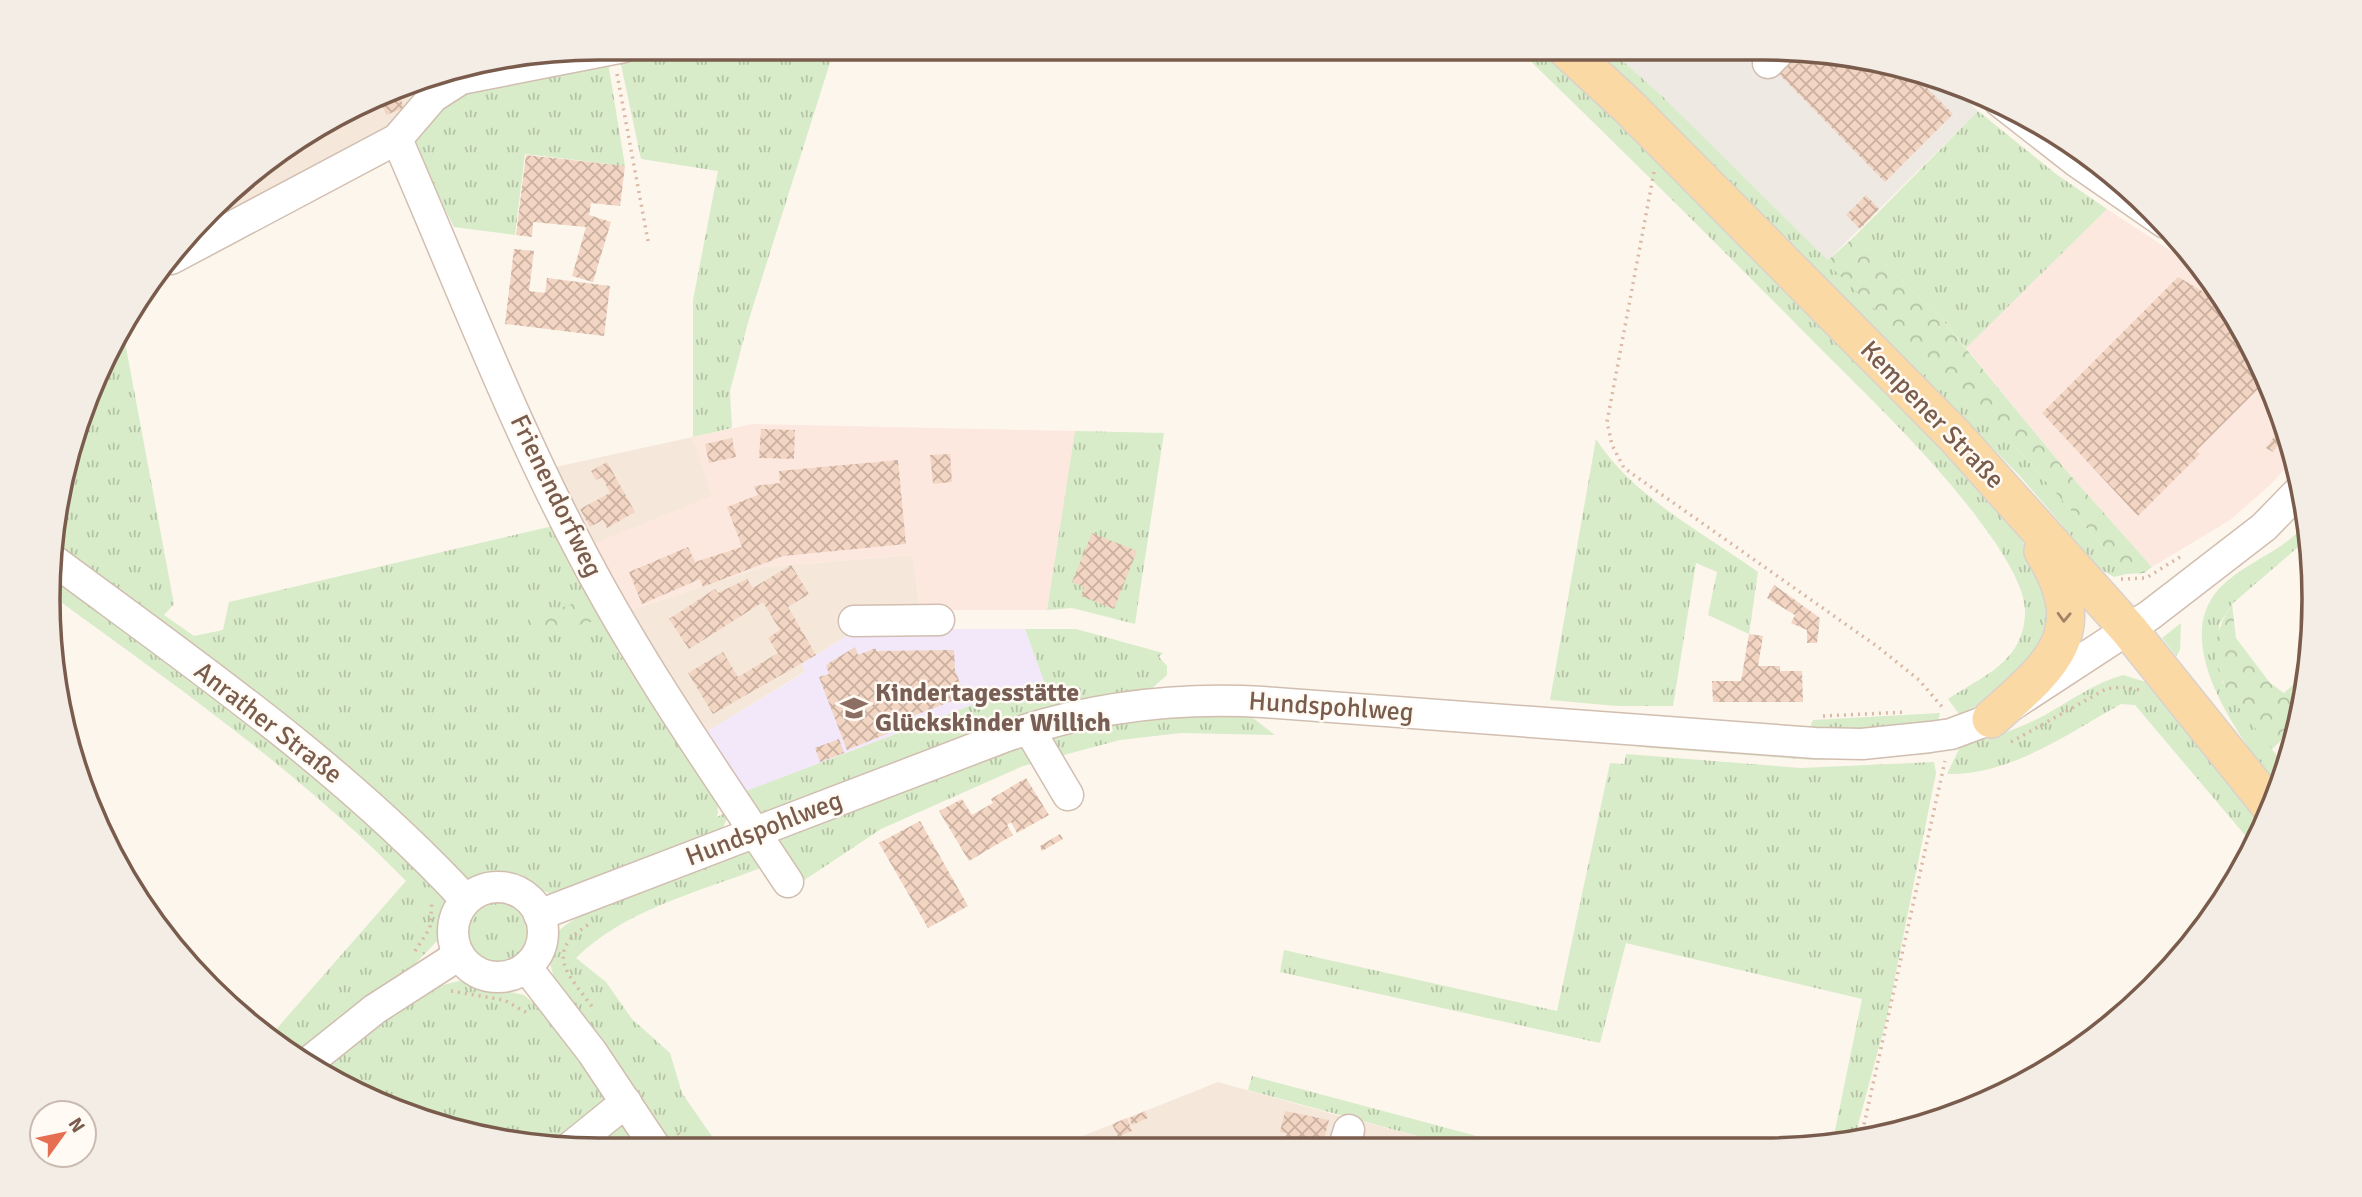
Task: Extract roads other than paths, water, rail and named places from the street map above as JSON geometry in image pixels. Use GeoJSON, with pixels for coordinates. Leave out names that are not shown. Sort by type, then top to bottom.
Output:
{"type":"FeatureCollection","features":[{"type":"Feature","properties":{"kind":"main road","name":"Kempener Straße"},"geometry":{"type":"LineString","coordinates":[[1578,60],[1629,107],[1955,436],[2129,630],[2264,798]]}},
{"type":"Feature","properties":{"kind":"main road"},"geometry":{"type":"LineString","coordinates":[[1955,436],[2036,540],[2057,574],[2064,594],[2065,627],[2058,653],[1997,731]]}},
{"type":"Feature","properties":{"kind":"street"},"geometry":{"type":"LineString","coordinates":[[186,251],[397,139],[433,97],[461,79],[526,64]]}},
{"type":"Feature","properties":{"kind":"street","name":"Frienendorfweg"},"geometry":{"type":"LineString","coordinates":[[397,139],[539,466],[585,560],[637,649],[788,881]]}},
{"type":"Feature","properties":{"kind":"street"},"geometry":{"type":"LineString","coordinates":[[2057,147],[2103,180]]}},
{"type":"Feature","properties":{"kind":"street","name":"Hundspohlweg"},"geometry":{"type":"LineString","coordinates":[[539,915],[1029,729],[1132,705],[1223,700],[1815,743],[1874,743],[1944,749],[1997,731],[2264,527],[2293,497]]}},
{"type":"Feature","properties":{"kind":"street","name":"Anrather Straße"},"geometry":{"type":"LineString","coordinates":[[61,566],[293,739],[397,830],[466,900]]}},
{"type":"Feature","properties":{"kind":"street"},"geometry":{"type":"LineString","coordinates":[[854,621],[939,620]]}},
{"type":"Feature","properties":{"kind":"street"},"geometry":{"type":"LineString","coordinates":[[1029,729],[1068,795]]}},
{"type":"Feature","properties":{"kind":"street"},"geometry":{"type":"LineString","coordinates":[[315,1057],[375,1009],[447,962],[467,965],[490,976],[503,977],[527,968],[542,942],[539,915],[525,897],[506,888],[492,887],[466,900],[453,926],[447,962]]}},
{"type":"Feature","properties":{"kind":"street"},"geometry":{"type":"LineString","coordinates":[[527,968],[649,1138]]}},
{"type":"Feature","properties":{"kind":"street"},"geometry":{"type":"LineString","coordinates":[[583,1137],[626,1102]]}},
{"type":"Feature","properties":{"kind":"place","name":"Kindertagesstätte Glückskinder Willich"},"geometry":{"type":"Point","coordinates":[854,708]}}]}
